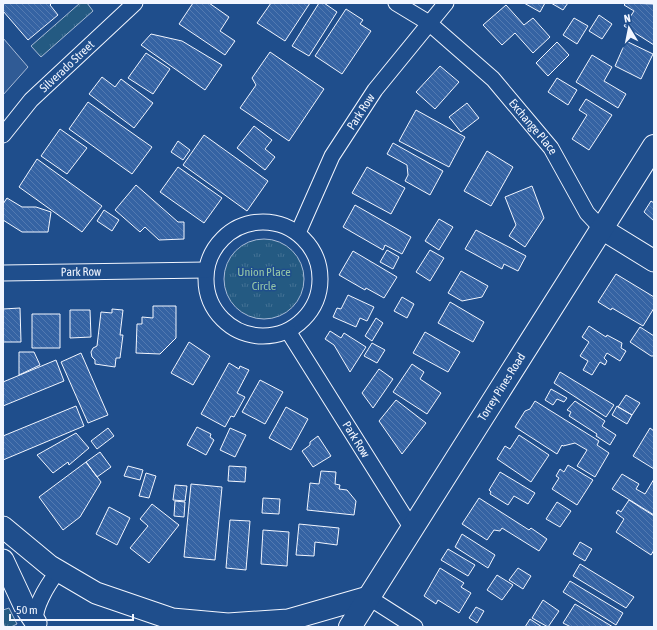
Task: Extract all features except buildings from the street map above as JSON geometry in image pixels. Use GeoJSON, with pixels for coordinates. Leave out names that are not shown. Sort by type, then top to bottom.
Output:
{"type":"FeatureCollection","features":[{"type":"Feature","properties":{"kind":"main road","name":"Torrey Pines Road"},"geometry":{"type":"LineString","coordinates":[[350,627],[654,146]]}},
{"type":"Feature","properties":{"kind":"street","name":"Silverado Street"},"geometry":{"type":"LineString","coordinates":[[3,134],[31,100],[135,3]]}},
{"type":"Feature","properties":{"kind":"street","name":"Exchange Place"},"geometry":{"type":"LineString","coordinates":[[396,3],[429,22],[493,78],[551,148],[587,213],[602,229],[654,261]]}},
{"type":"Feature","properties":{"kind":"street","name":"Park Row"},"geometry":{"type":"LineString","coordinates":[[298,233],[332,156],[375,90],[446,3]]}},
{"type":"Feature","properties":{"kind":"street"},"geometry":{"type":"LineString","coordinates":[[262,222],[281,224],[298,233],[312,248],[319,266],[321,285],[315,304],[304,320],[288,331],[271,336],[253,336],[232,329],[221,319],[211,305],[206,287],[206,270],[213,251],[225,236],[242,226],[262,222]]}},
{"type":"Feature","properties":{"kind":"street","name":"Park Row"},"geometry":{"type":"LineString","coordinates":[[3,273],[206,270]]}},
{"type":"Feature","properties":{"kind":"street","name":"Park Row"},"geometry":{"type":"LineString","coordinates":[[288,331],[412,527]]}},
{"type":"Feature","properties":{"kind":"street"},"geometry":{"type":"LineString","coordinates":[[3,527],[58,571],[96,593],[172,618],[228,624],[288,620],[368,598],[415,627]]}},
{"type":"Feature","properties":{"kind":"street"},"geometry":{"type":"LineString","coordinates":[[3,560],[24,605],[36,625]]}},
{"type":"Feature","properties":{"kind":"street"},"geometry":{"type":"LineString","coordinates":[[36,625],[40,601],[47,585],[58,571]]}},
{"type":"Feature","properties":{"kind":"green space"},"geometry":{"type":"Polygon","coordinates":[[[80,3],[87,3],[93,11],[41,57],[31,46],[80,3]]]}},
{"type":"Feature","properties":{"kind":"green space","name":"Union Place Circle"},"geometry":{"type":"Polygon","coordinates":[[[264,239],[279,242],[292,251],[301,264],[304,279],[301,294],[292,307],[279,316],[264,319],[249,316],[236,307],[227,294],[224,279],[227,264],[236,251],[249,242],[264,239]]]}},
{"type":"Feature","properties":{"kind":"green space"},"geometry":{"type":"Polygon","coordinates":[[[9,608],[17,624],[11,627],[5,627],[3,623],[3,610],[9,608]]]}},
{"type":"Feature","properties":{"kind":"shaded area"},"geometry":{"type":"Polygon","coordinates":[[[3,38],[28,67],[3,95],[3,38]]]}}]}
